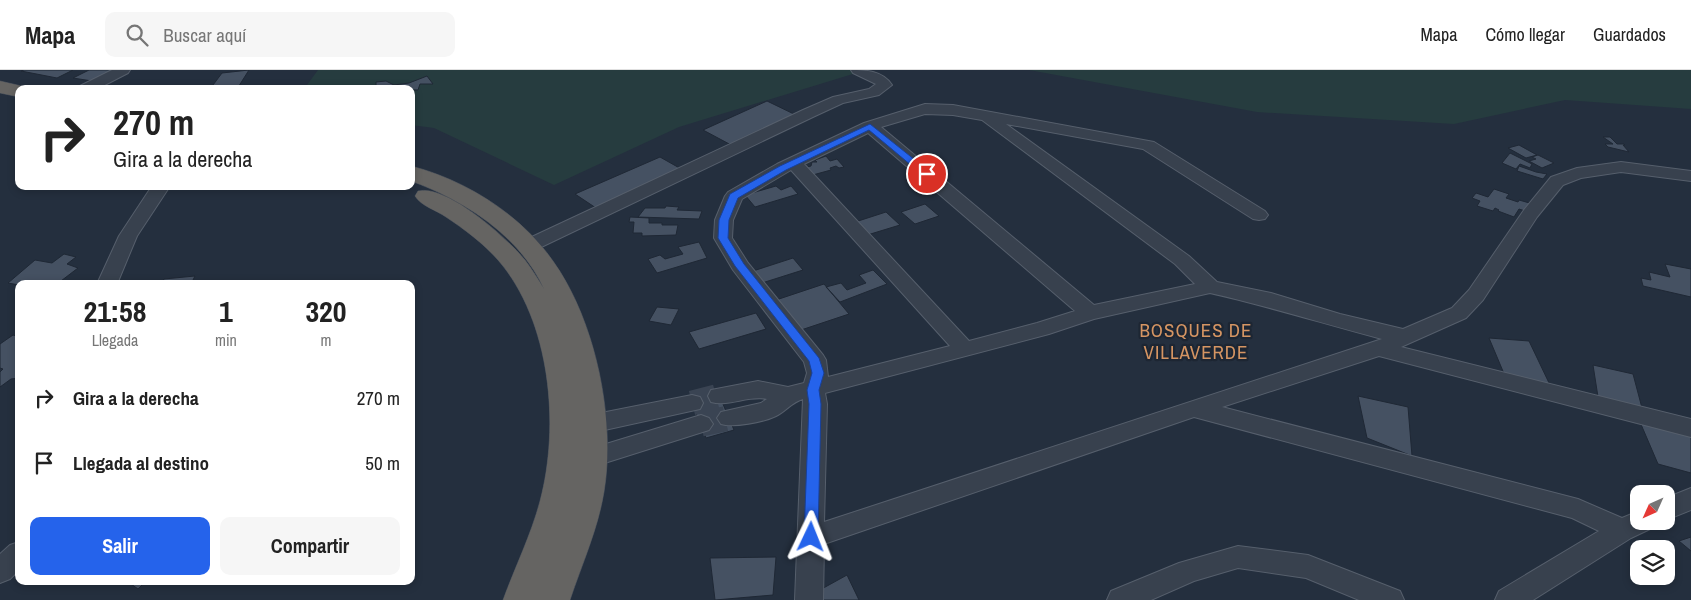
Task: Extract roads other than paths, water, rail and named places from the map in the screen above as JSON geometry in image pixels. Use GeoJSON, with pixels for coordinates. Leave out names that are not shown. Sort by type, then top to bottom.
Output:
{"type":"FeatureCollection","features":[{"type":"Feature","properties":{"kind":"highway"},"geometry":{"type":"LineString","coordinates":[[0,87],[15,90]]}},
{"type":"Feature","properties":{"kind":"highway"},"geometry":{"type":"LineString","coordinates":[[0,100],[15,103]]}},
{"type":"Feature","properties":{"kind":"highway"},"geometry":{"type":"LineString","coordinates":[[415,175],[470,198],[486,208],[528,246],[553,280],[574,327],[590,398],[592,458],[583,516],[552,600]]}},
{"type":"Feature","properties":{"kind":"highway"},"geometry":{"type":"LineString","coordinates":[[413,190],[444,204],[459,214],[504,253],[523,275],[553,341],[562,386],[565,453],[557,500],[546,537],[521,600]]}},
{"type":"Feature","properties":{"kind":"street"},"geometry":{"type":"LineString","coordinates":[[93,85],[123,70]]}},
{"type":"Feature","properties":{"kind":"street"},"geometry":{"type":"LineString","coordinates":[[528,246],[808,113],[838,100],[874,92],[885,86],[883,82],[858,70]]}},
{"type":"Feature","properties":{"kind":"street"},"geometry":{"type":"LineString","coordinates":[[809,600],[815,404],[813,390],[818,373],[815,360],[740,266],[723,238],[724,220],[734,196],[794,163],[870,126],[903,114],[925,109],[953,110],[1148,146],[1161,152],[1260,215]]}},
{"type":"Feature","properties":{"kind":"street"},"geometry":{"type":"LineString","coordinates":[[984,116],[1182,260],[1210,287]]}},
{"type":"Feature","properties":{"kind":"street"},"geometry":{"type":"LineString","coordinates":[[870,126],[1090,313]]}},
{"type":"Feature","properties":{"kind":"street"},"geometry":{"type":"LineString","coordinates":[[794,163],[964,348]]}},
{"type":"Feature","properties":{"kind":"street"},"geometry":{"type":"LineString","coordinates":[[811,537],[1193,408],[1378,349],[1460,313],[1476,295],[1530,214],[1557,181],[1577,173],[1621,167],[1691,176]]}},
{"type":"Feature","properties":{"kind":"street"},"geometry":{"type":"LineString","coordinates":[[109,280],[128,236],[158,190]]}},
{"type":"Feature","properties":{"kind":"street"},"geometry":{"type":"LineString","coordinates":[[729,418],[768,410],[788,396],[1042,328],[1090,313],[1210,287],[1271,300],[1336,320],[1405,337]]}},
{"type":"Feature","properties":{"kind":"street"},"geometry":{"type":"LineString","coordinates":[[1378,349],[1691,428]]}},
{"type":"Feature","properties":{"kind":"street"},"geometry":{"type":"LineString","coordinates":[[719,396],[758,389],[788,396]]}},
{"type":"Feature","properties":{"kind":"street"},"geometry":{"type":"LineString","coordinates":[[1193,408],[1578,509],[1630,526]]}},
{"type":"Feature","properties":{"kind":"street"},"geometry":{"type":"LineString","coordinates":[[591,424],[697,414],[592,458]]}},
{"type":"Feature","properties":{"kind":"street"},"geometry":{"type":"LineString","coordinates":[[1675,506],[1691,498]]}},
{"type":"Feature","properties":{"kind":"street"},"geometry":{"type":"LineString","coordinates":[[1509,600],[1630,527]]}},
{"type":"Feature","properties":{"kind":"street"},"geometry":{"type":"LineString","coordinates":[[0,571],[15,557]]}},
{"type":"Feature","properties":{"kind":"street"},"geometry":{"type":"LineString","coordinates":[[1121,600],[1189,571],[1238,557],[1308,567],[1390,600]]}},
{"type":"Feature","properties":{"kind":"tunnel"},"geometry":{"type":"LineString","coordinates":[[692,403],[719,396]]}},
{"type":"Feature","properties":{"kind":"tunnel"},"geometry":{"type":"LineString","coordinates":[[701,424],[729,418]]}},
{"type":"Feature","properties":{"kind":"district","name":"BOSQUES DE VILLAVERDE"},"geometry":{"type":"Point","coordinates":[1196,341]}}]}
